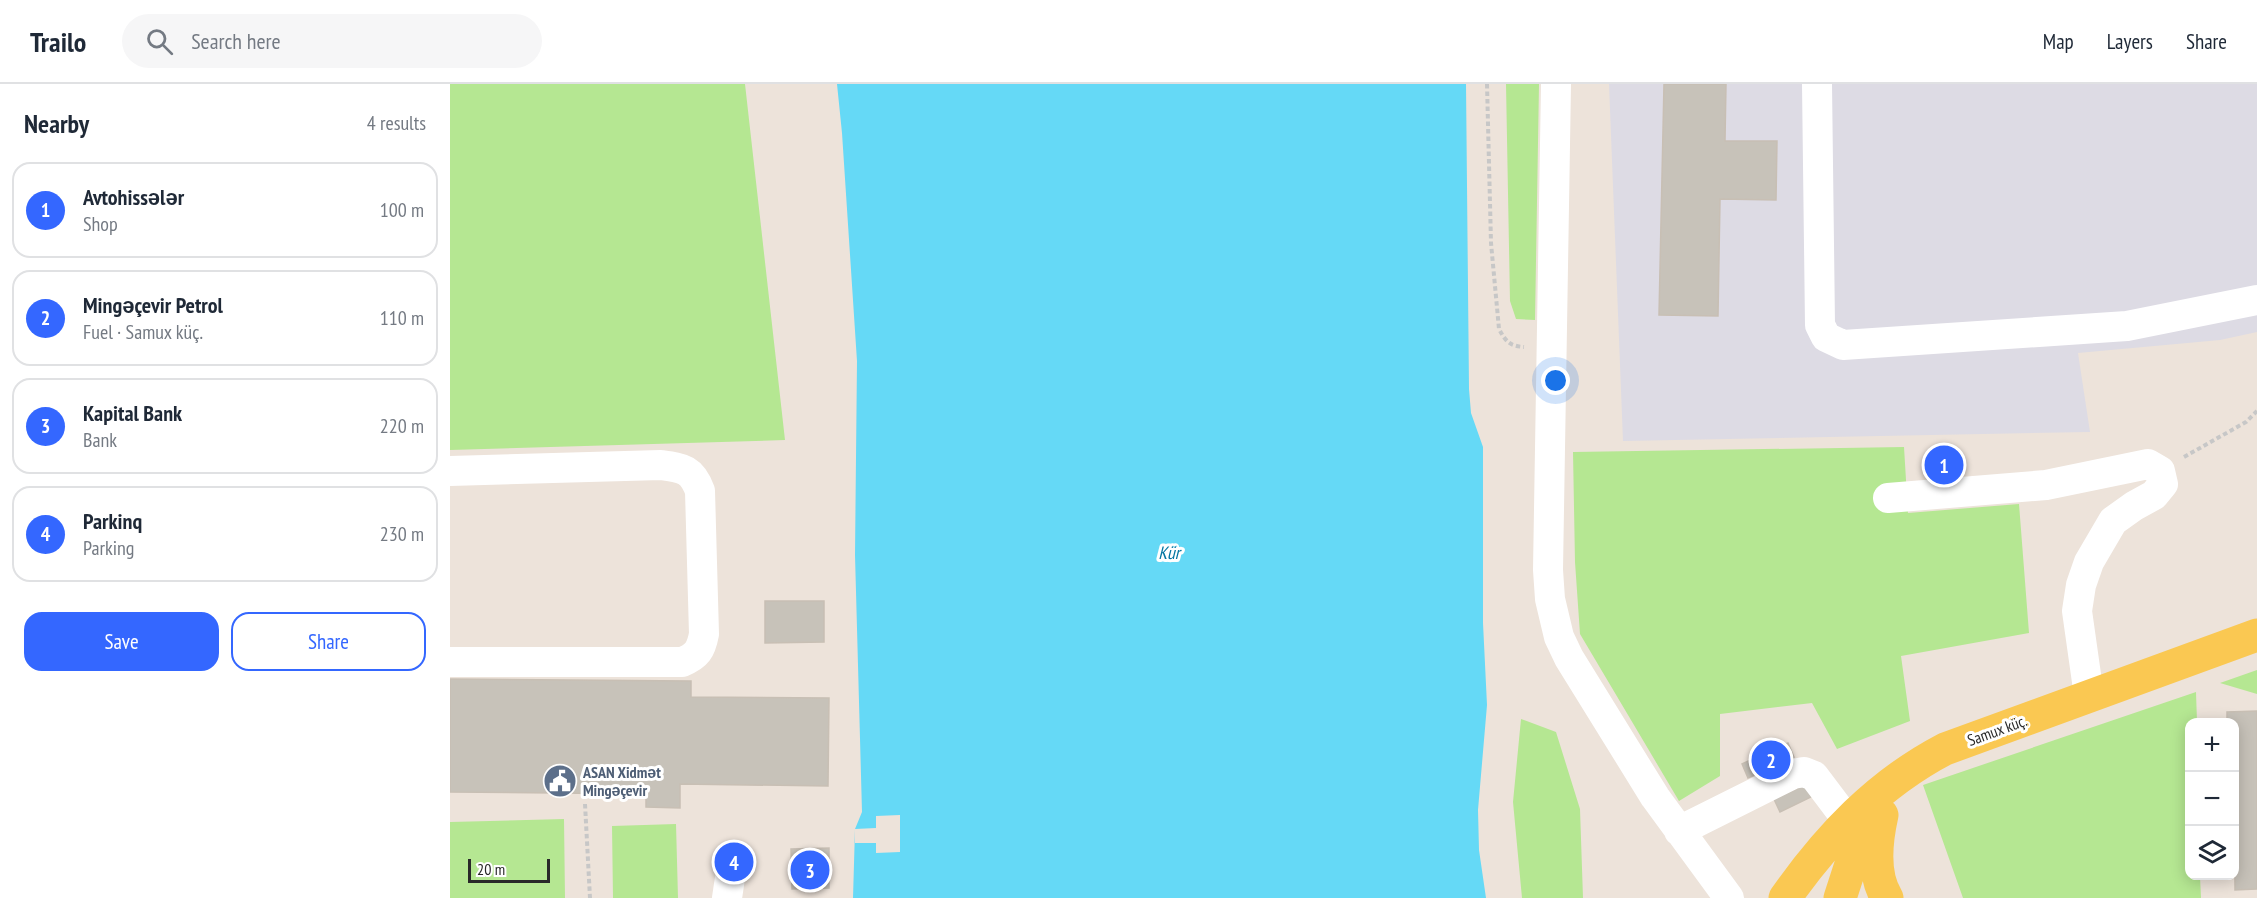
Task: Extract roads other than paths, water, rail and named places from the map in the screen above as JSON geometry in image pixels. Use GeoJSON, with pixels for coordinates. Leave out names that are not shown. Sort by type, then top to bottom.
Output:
{"type":"FeatureCollection","features":[{"type":"Feature","properties":{"kind":"main road","name":"Samux küç."},"geometry":{"type":"LineString","coordinates":[[1785,898],[1818,853],[1854,828],[1893,780],[1918,763],[1945,749],[2257,635]]}},
{"type":"Feature","properties":{"kind":"main road"},"geometry":{"type":"LineString","coordinates":[[1887,898],[1882,891],[1876,850],[1882,815],[1893,780]]}},
{"type":"Feature","properties":{"kind":"main road"},"geometry":{"type":"LineString","coordinates":[[1840,898],[1854,828]]}},
{"type":"Feature","properties":{"kind":"street"},"geometry":{"type":"LineString","coordinates":[[1556,84],[1548,570],[1550,599],[1559,637],[1589,693],[1679,831],[1730,898]]}},
{"type":"Feature","properties":{"kind":"street"},"geometry":{"type":"LineString","coordinates":[[1817,84],[1820,325],[1826,337],[1843,345],[2127,326],[2257,300]]}},
{"type":"Feature","properties":{"kind":"street"},"geometry":{"type":"LineString","coordinates":[[1888,498],[2046,485],[2148,464],[2160,471],[2163,484],[2154,495],[2113,521],[2089,562],[2081,585],[2077,611],[2089,696]]}},
{"type":"Feature","properties":{"kind":"street"},"geometry":{"type":"LineString","coordinates":[[450,471],[662,465],[682,468],[695,477],[700,491],[704,634],[702,646],[695,657],[682,662],[450,662]]}},
{"type":"Feature","properties":{"kind":"street"},"geometry":{"type":"LineString","coordinates":[[1679,831],[1793,774],[1804,772],[1814,776],[1854,828]]}},
{"type":"Feature","properties":{"kind":"water","name":"Kür"},"geometry":{"type":"Polygon","coordinates":[[[837,84],[1466,84],[1469,389],[1471,413],[1483,447],[1483,623],[1487,705],[1478,810],[1479,850],[1486,898],[853,898],[855,829],[862,812],[855,555],[857,361],[837,84]]]}},
{"type":"Feature","properties":{"kind":"place","name":"Avtohissələr"},"geometry":{"type":"Point","coordinates":[1944,465]}},
{"type":"Feature","properties":{"kind":"place","name":"Mingəçevir Petrol"},"geometry":{"type":"Point","coordinates":[1771,760]}},
{"type":"Feature","properties":{"kind":"place","name":"ASAN Xidmət Mingəçevir"},"geometry":{"type":"Point","coordinates":[560,781]}},
{"type":"Feature","properties":{"kind":"place","name":"Parkinq"},"geometry":{"type":"Point","coordinates":[734,862]}},
{"type":"Feature","properties":{"kind":"place","name":"Kapital Bank"},"geometry":{"type":"Point","coordinates":[810,870]}}]}
